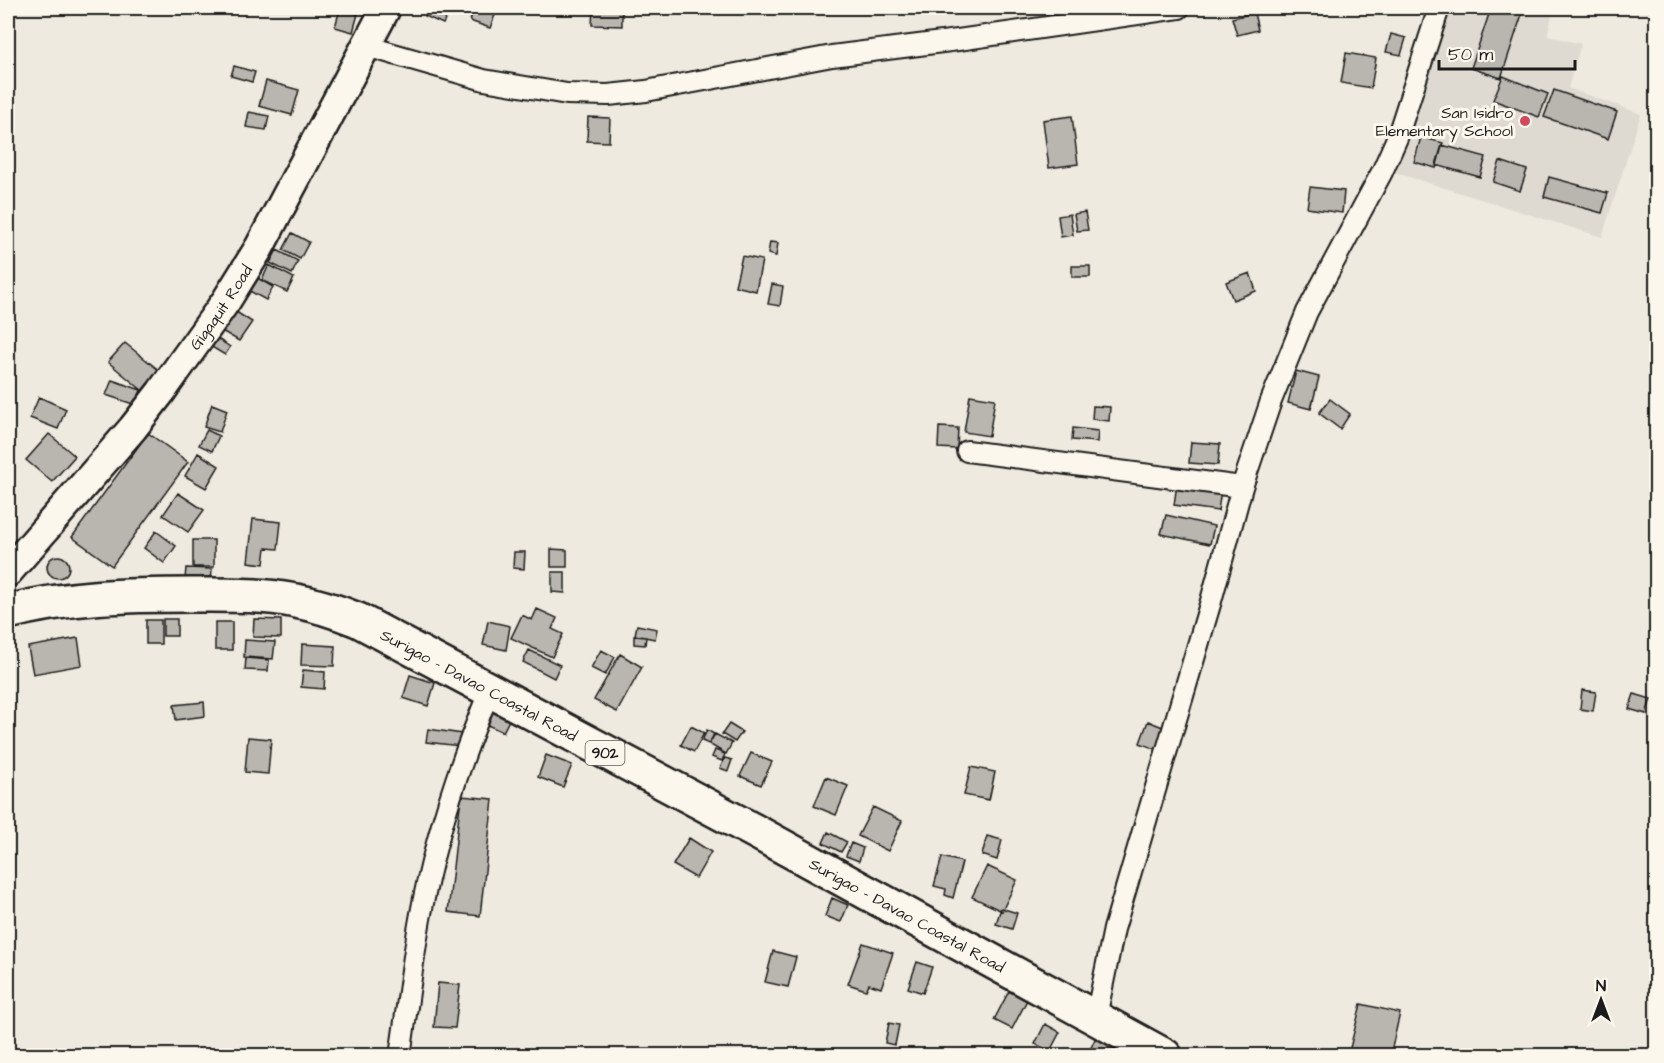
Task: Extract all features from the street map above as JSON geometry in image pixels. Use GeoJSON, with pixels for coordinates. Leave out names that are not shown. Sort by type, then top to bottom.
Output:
{"type":"FeatureCollection","features":[{"type":"Feature","properties":{"kind":"highway","name":"Surigao - Davao Coastal Road"},"geometry":{"type":"LineString","coordinates":[[8,612],[71,599],[130,595],[232,595],[295,601],[325,608],[358,620],[1165,1056]]}},
{"type":"Feature","properties":{"kind":"main road","name":"Gigaquit Road"},"geometry":{"type":"LineString","coordinates":[[8,572],[162,392],[226,301],[259,248],[386,8]]}},
{"type":"Feature","properties":{"kind":"street"},"geometry":{"type":"LineString","coordinates":[[366,46],[484,80],[567,94],[609,95],[645,91],[832,56],[1179,8]]}},
{"type":"Feature","properties":{"kind":"street"},"geometry":{"type":"LineString","coordinates":[[1096,1017],[1114,929],[1217,580],[1242,487],[1271,401],[1303,321],[1382,172],[1397,138],[1439,8]]}},
{"type":"Feature","properties":{"kind":"street"},"geometry":{"type":"LineString","coordinates":[[967,451],[1242,487]]}},
{"type":"Feature","properties":{"kind":"street"},"geometry":{"type":"LineString","coordinates":[[400,1056],[416,946],[430,873],[454,784],[490,690]]}},
{"type":"Feature","properties":{"kind":"shaded area","name":"San Isidro Elementary School"},"geometry":{"type":"Polygon","coordinates":[[[1445,8],[1554,8],[1547,35],[1581,44],[1568,88],[1641,114],[1602,237],[1393,172],[1445,8]]]}},
{"type":"Feature","properties":{"kind":"building"},"geometry":{"type":"Polygon","coordinates":[[[429,8],[451,8],[443,24],[425,16],[429,8]]]}},
{"type":"Feature","properties":{"kind":"building"},"geometry":{"type":"Polygon","coordinates":[[[474,8],[495,15],[490,28],[470,21],[474,8]]]}},
{"type":"Feature","properties":{"kind":"building"},"geometry":{"type":"Polygon","coordinates":[[[593,8],[622,8],[622,26],[592,25],[593,8]]]}},
{"type":"Feature","properties":{"kind":"building"},"geometry":{"type":"Polygon","coordinates":[[[1491,8],[1524,8],[1501,78],[1471,68],[1491,8]]]}},
{"type":"Feature","properties":{"kind":"building"},"geometry":{"type":"Polygon","coordinates":[[[340,9],[358,14],[353,32],[335,27],[340,9]]]}},
{"type":"Feature","properties":{"kind":"building"},"geometry":{"type":"Polygon","coordinates":[[[1254,13],[1258,30],[1237,35],[1232,18],[1254,13]]]}},
{"type":"Feature","properties":{"kind":"building"},"geometry":{"type":"Polygon","coordinates":[[[1391,34],[1406,38],[1401,55],[1386,52],[1391,34]]]}},
{"type":"Feature","properties":{"kind":"building"},"geometry":{"type":"Polygon","coordinates":[[[1346,53],[1376,58],[1371,88],[1341,83],[1346,53]]]}},
{"type":"Feature","properties":{"kind":"building"},"geometry":{"type":"Polygon","coordinates":[[[234,66],[255,72],[252,82],[231,76],[234,66]]]}},
{"type":"Feature","properties":{"kind":"building"},"geometry":{"type":"Polygon","coordinates":[[[1503,76],[1548,94],[1539,117],[1493,100],[1503,76]]]}},
{"type":"Feature","properties":{"kind":"building"},"geometry":{"type":"Polygon","coordinates":[[[266,81],[299,90],[292,115],[259,106],[266,81]]]}},
{"type":"Feature","properties":{"kind":"building"},"geometry":{"type":"Polygon","coordinates":[[[1554,90],[1617,112],[1608,139],[1544,117],[1554,90]]]}},
{"type":"Feature","properties":{"kind":"building"},"geometry":{"type":"Polygon","coordinates":[[[249,112],[269,116],[266,130],[246,127],[249,112]]]}},
{"type":"Feature","properties":{"kind":"building"},"geometry":{"type":"Polygon","coordinates":[[[1072,116],[1078,164],[1049,168],[1043,120],[1072,116]]]}},
{"type":"Feature","properties":{"kind":"building"},"geometry":{"type":"Polygon","coordinates":[[[588,117],[610,118],[609,142],[587,141],[588,117]]]}},
{"type":"Feature","properties":{"kind":"building"},"geometry":{"type":"Polygon","coordinates":[[[1421,137],[1443,143],[1436,168],[1414,162],[1421,137]]]}},
{"type":"Feature","properties":{"kind":"building"},"geometry":{"type":"Polygon","coordinates":[[[1442,145],[1486,157],[1480,177],[1436,165],[1442,145]]]}},
{"type":"Feature","properties":{"kind":"building"},"geometry":{"type":"Polygon","coordinates":[[[1500,161],[1527,170],[1520,191],[1493,182],[1500,161]]]}},
{"type":"Feature","properties":{"kind":"building"},"geometry":{"type":"Polygon","coordinates":[[[1549,177],[1608,193],[1602,213],[1544,197],[1549,177]]]}},
{"type":"Feature","properties":{"kind":"building"},"geometry":{"type":"Polygon","coordinates":[[[1310,187],[1344,191],[1342,213],[1307,208],[1310,187]]]}},
{"type":"Feature","properties":{"kind":"building"},"geometry":{"type":"Polygon","coordinates":[[[1085,212],[1088,230],[1077,231],[1074,214],[1085,212]]]}},
{"type":"Feature","properties":{"kind":"building"},"geometry":{"type":"Polygon","coordinates":[[[1070,214],[1073,235],[1061,237],[1058,216],[1070,214]]]}},
{"type":"Feature","properties":{"kind":"building"},"geometry":{"type":"Polygon","coordinates":[[[292,233],[309,242],[300,259],[283,250],[292,233]]]}},
{"type":"Feature","properties":{"kind":"building"},"geometry":{"type":"Polygon","coordinates":[[[770,242],[778,243],[776,256],[768,254],[770,242]]]}},
{"type":"Feature","properties":{"kind":"building"},"geometry":{"type":"Polygon","coordinates":[[[277,250],[298,261],[292,274],[270,263],[277,250]]]}},
{"type":"Feature","properties":{"kind":"building"},"geometry":{"type":"Polygon","coordinates":[[[742,256],[762,260],[756,291],[735,286],[742,256]]]}},
{"type":"Feature","properties":{"kind":"building"},"geometry":{"type":"Polygon","coordinates":[[[269,265],[294,278],[287,292],[262,280],[269,265]]]}},
{"type":"Feature","properties":{"kind":"building"},"geometry":{"type":"Polygon","coordinates":[[[1072,266],[1090,266],[1090,277],[1072,277],[1072,266]]]}},
{"type":"Feature","properties":{"kind":"building"},"geometry":{"type":"Polygon","coordinates":[[[1250,273],[1256,291],[1233,300],[1226,282],[1250,273]]]}},
{"type":"Feature","properties":{"kind":"building"},"geometry":{"type":"Polygon","coordinates":[[[254,276],[273,287],[266,300],[246,289],[254,276]]]}},
{"type":"Feature","properties":{"kind":"building"},"geometry":{"type":"Polygon","coordinates":[[[772,284],[783,286],[780,306],[768,304],[772,284]]]}},
{"type":"Feature","properties":{"kind":"building"},"geometry":{"type":"Polygon","coordinates":[[[233,310],[252,322],[239,341],[220,330],[233,310]]]}},
{"type":"Feature","properties":{"kind":"building"},"geometry":{"type":"Polygon","coordinates":[[[215,337],[230,347],[225,355],[210,346],[215,337]]]}},
{"type":"Feature","properties":{"kind":"building"},"geometry":{"type":"Polygon","coordinates":[[[125,343],[160,371],[143,391],[108,362],[125,343]]]}},
{"type":"Feature","properties":{"kind":"building"},"geometry":{"type":"Polygon","coordinates":[[[1296,371],[1319,377],[1311,409],[1288,403],[1296,371]]]}},
{"type":"Feature","properties":{"kind":"building"},"geometry":{"type":"Polygon","coordinates":[[[112,380],[141,390],[136,405],[106,395],[112,380]]]}},
{"type":"Feature","properties":{"kind":"building"},"geometry":{"type":"Polygon","coordinates":[[[970,395],[995,399],[989,436],[964,432],[970,395]]]}},
{"type":"Feature","properties":{"kind":"building"},"geometry":{"type":"Polygon","coordinates":[[[39,397],[66,409],[58,429],[30,418],[39,397]]]}},
{"type":"Feature","properties":{"kind":"building"},"geometry":{"type":"Polygon","coordinates":[[[1330,399],[1350,414],[1340,429],[1319,413],[1330,399]]]}},
{"type":"Feature","properties":{"kind":"building"},"geometry":{"type":"Polygon","coordinates":[[[212,404],[227,410],[220,432],[204,427],[212,404]]]}},
{"type":"Feature","properties":{"kind":"building"},"geometry":{"type":"Polygon","coordinates":[[[1093,406],[1110,407],[1109,421],[1092,419],[1093,406]]]}},
{"type":"Feature","properties":{"kind":"building"},"geometry":{"type":"Polygon","coordinates":[[[939,427],[958,428],[957,449],[938,448],[939,427]]]}},
{"type":"Feature","properties":{"kind":"building"},"geometry":{"type":"Polygon","coordinates":[[[1073,428],[1098,431],[1097,442],[1072,440],[1073,428]]]}},
{"type":"Feature","properties":{"kind":"building"},"geometry":{"type":"Polygon","coordinates":[[[207,430],[219,436],[212,451],[199,445],[207,430]]]}},
{"type":"Feature","properties":{"kind":"building"},"geometry":{"type":"Polygon","coordinates":[[[148,433],[188,462],[112,566],[72,537],[148,433]]]}},
{"type":"Feature","properties":{"kind":"building"},"geometry":{"type":"Polygon","coordinates":[[[49,434],[75,456],[52,482],[26,460],[49,434]]]}},
{"type":"Feature","properties":{"kind":"building"},"geometry":{"type":"Polygon","coordinates":[[[1191,442],[1220,444],[1218,465],[1189,463],[1191,442]]]}},
{"type":"Feature","properties":{"kind":"building"},"geometry":{"type":"Polygon","coordinates":[[[198,453],[219,466],[206,488],[185,476],[198,453]]]}},
{"type":"Feature","properties":{"kind":"building"},"geometry":{"type":"Polygon","coordinates":[[[1177,484],[1221,490],[1218,511],[1174,505],[1177,484]]]}},
{"type":"Feature","properties":{"kind":"building"},"geometry":{"type":"Polygon","coordinates":[[[178,493],[204,510],[188,532],[163,515],[178,493]]]}},
{"type":"Feature","properties":{"kind":"building"},"geometry":{"type":"Polygon","coordinates":[[[1166,515],[1214,526],[1210,544],[1161,534],[1166,515]]]}},
{"type":"Feature","properties":{"kind":"building"},"geometry":{"type":"Polygon","coordinates":[[[253,519],[281,522],[278,549],[266,548],[264,564],[248,562],[253,519]]]}},
{"type":"Feature","properties":{"kind":"building"},"geometry":{"type":"Polygon","coordinates":[[[156,531],[176,546],[164,563],[144,548],[156,531]]]}},
{"type":"Feature","properties":{"kind":"building"},"geometry":{"type":"Polygon","coordinates":[[[193,540],[214,540],[214,567],[193,567],[193,540]]]}},
{"type":"Feature","properties":{"kind":"building"},"geometry":{"type":"Polygon","coordinates":[[[551,549],[567,550],[567,567],[551,567],[551,549]]]}},
{"type":"Feature","properties":{"kind":"building"},"geometry":{"type":"Polygon","coordinates":[[[514,552],[525,552],[524,569],[513,568],[514,552]]]}},
{"type":"Feature","properties":{"kind":"building"},"geometry":{"type":"Polygon","coordinates":[[[58,556],[66,559],[69,567],[66,575],[58,578],[50,575],[47,567],[50,559],[58,556]]]}},
{"type":"Feature","properties":{"kind":"building"},"geometry":{"type":"Polygon","coordinates":[[[186,568],[212,569],[211,580],[185,579],[186,568]]]}},
{"type":"Feature","properties":{"kind":"building"},"geometry":{"type":"Polygon","coordinates":[[[552,572],[565,572],[565,593],[552,592],[552,572]]]}},
{"type":"Feature","properties":{"kind":"building"},"geometry":{"type":"Polygon","coordinates":[[[537,609],[557,618],[552,629],[563,634],[552,657],[511,638],[522,615],[532,620],[537,609]]]}},
{"type":"Feature","properties":{"kind":"building"},"geometry":{"type":"Polygon","coordinates":[[[163,619],[177,619],[177,636],[163,636],[163,619]]]}},
{"type":"Feature","properties":{"kind":"building"},"geometry":{"type":"Polygon","coordinates":[[[254,619],[281,620],[281,638],[253,637],[254,619]]]}},
{"type":"Feature","properties":{"kind":"building"},"geometry":{"type":"Polygon","coordinates":[[[146,620],[161,620],[161,644],[146,644],[146,620]]]}},
{"type":"Feature","properties":{"kind":"building"},"geometry":{"type":"Polygon","coordinates":[[[488,621],[510,626],[506,650],[483,645],[488,621]]]}},
{"type":"Feature","properties":{"kind":"building"},"geometry":{"type":"Polygon","coordinates":[[[215,622],[232,622],[232,650],[215,650],[215,622]]]}},
{"type":"Feature","properties":{"kind":"building"},"geometry":{"type":"Polygon","coordinates":[[[637,625],[657,629],[655,639],[635,635],[637,625]]]}},
{"type":"Feature","properties":{"kind":"building"},"geometry":{"type":"Polygon","coordinates":[[[634,636],[646,637],[645,645],[634,644],[634,636]]]}},
{"type":"Feature","properties":{"kind":"building"},"geometry":{"type":"Polygon","coordinates":[[[78,638],[82,665],[33,674],[28,647],[78,638]]]}},
{"type":"Feature","properties":{"kind":"building"},"geometry":{"type":"Polygon","coordinates":[[[245,640],[275,642],[273,659],[244,657],[245,640]]]}},
{"type":"Feature","properties":{"kind":"building"},"geometry":{"type":"Polygon","coordinates":[[[302,644],[335,646],[334,666],[301,665],[302,644]]]}},
{"type":"Feature","properties":{"kind":"building"},"geometry":{"type":"Polygon","coordinates":[[[529,650],[560,665],[554,678],[523,662],[529,650]]]}},
{"type":"Feature","properties":{"kind":"building"},"geometry":{"type":"Polygon","coordinates":[[[601,650],[615,657],[605,675],[591,668],[601,650]]]}},
{"type":"Feature","properties":{"kind":"building"},"geometry":{"type":"Polygon","coordinates":[[[620,654],[642,667],[617,712],[594,700],[620,654]]]}},
{"type":"Feature","properties":{"kind":"building"},"geometry":{"type":"Polygon","coordinates":[[[246,658],[269,660],[268,671],[245,670],[246,658]]]}},
{"type":"Feature","properties":{"kind":"building"},"geometry":{"type":"Polygon","coordinates":[[[303,670],[325,672],[324,689],[301,687],[303,670]]]}},
{"type":"Feature","properties":{"kind":"building"},"geometry":{"type":"Polygon","coordinates":[[[410,675],[435,683],[428,706],[403,698],[410,675]]]}},
{"type":"Feature","properties":{"kind":"building"},"geometry":{"type":"Polygon","coordinates":[[[1582,690],[1596,692],[1593,711],[1580,709],[1582,690]]]}},
{"type":"Feature","properties":{"kind":"building"},"geometry":{"type":"Polygon","coordinates":[[[1634,694],[1651,699],[1646,714],[1629,709],[1634,694]]]}},
{"type":"Feature","properties":{"kind":"building"},"geometry":{"type":"Polygon","coordinates":[[[204,702],[205,716],[176,720],[174,705],[204,702]]]}},
{"type":"Feature","properties":{"kind":"building"},"geometry":{"type":"Polygon","coordinates":[[[495,703],[513,712],[503,732],[485,724],[495,703]]]}},
{"type":"Feature","properties":{"kind":"building"},"geometry":{"type":"Polygon","coordinates":[[[1148,721],[1165,728],[1156,749],[1140,743],[1148,721]]]}},
{"type":"Feature","properties":{"kind":"building"},"geometry":{"type":"Polygon","coordinates":[[[729,724],[742,732],[735,742],[722,734],[729,724]]]}},
{"type":"Feature","properties":{"kind":"building"},"geometry":{"type":"Polygon","coordinates":[[[691,726],[704,733],[694,752],[681,745],[691,726]]]}},
{"type":"Feature","properties":{"kind":"building"},"geometry":{"type":"Polygon","coordinates":[[[428,729],[462,734],[460,746],[426,742],[428,729]]]}},
{"type":"Feature","properties":{"kind":"building"},"geometry":{"type":"Polygon","coordinates":[[[707,730],[714,734],[709,744],[702,741],[707,730]]]}},
{"type":"Feature","properties":{"kind":"building"},"geometry":{"type":"Polygon","coordinates":[[[715,734],[732,743],[726,754],[709,744],[715,734]]]}},
{"type":"Feature","properties":{"kind":"building"},"geometry":{"type":"Polygon","coordinates":[[[248,737],[271,739],[268,774],[245,772],[248,737]]]}},
{"type":"Feature","properties":{"kind":"building"},"geometry":{"type":"Polygon","coordinates":[[[715,750],[725,754],[722,761],[712,757],[715,750]]]}},
{"type":"Feature","properties":{"kind":"building"},"geometry":{"type":"Polygon","coordinates":[[[751,753],[772,762],[761,785],[740,776],[751,753]]]}},
{"type":"Feature","properties":{"kind":"building"},"geometry":{"type":"Polygon","coordinates":[[[546,755],[572,765],[563,787],[538,777],[546,755]]]}},
{"type":"Feature","properties":{"kind":"building"},"geometry":{"type":"Polygon","coordinates":[[[725,758],[732,760],[728,771],[720,768],[725,758]]]}},
{"type":"Feature","properties":{"kind":"building"},"geometry":{"type":"Polygon","coordinates":[[[971,767],[995,772],[989,800],[964,795],[971,767]]]}},
{"type":"Feature","properties":{"kind":"building"},"geometry":{"type":"Polygon","coordinates":[[[826,777],[848,786],[836,815],[814,806],[826,777]]]}},
{"type":"Feature","properties":{"kind":"building"},"geometry":{"type":"Polygon","coordinates":[[[461,796],[493,799],[480,916],[448,912],[461,796]]]}},
{"type":"Feature","properties":{"kind":"building"},"geometry":{"type":"Polygon","coordinates":[[[873,807],[902,821],[888,851],[858,836],[873,807]]]}},
{"type":"Feature","properties":{"kind":"building"},"geometry":{"type":"Polygon","coordinates":[[[828,832],[847,842],[841,852],[823,843],[828,832]]]}},
{"type":"Feature","properties":{"kind":"building"},"geometry":{"type":"Polygon","coordinates":[[[987,836],[1002,840],[997,860],[982,855],[987,836]]]}},
{"type":"Feature","properties":{"kind":"building"},"geometry":{"type":"Polygon","coordinates":[[[689,838],[711,852],[696,878],[673,865],[689,838]]]}},
{"type":"Feature","properties":{"kind":"building"},"geometry":{"type":"Polygon","coordinates":[[[851,843],[863,848],[859,861],[846,856],[851,843]]]}},
{"type":"Feature","properties":{"kind":"building"},"geometry":{"type":"Polygon","coordinates":[[[942,857],[962,862],[953,898],[945,895],[946,889],[934,886],[942,857]]]}},
{"type":"Feature","properties":{"kind":"building"},"geometry":{"type":"Polygon","coordinates":[[[987,866],[1017,880],[1002,911],[972,897],[987,866]]]}},
{"type":"Feature","properties":{"kind":"building"},"geometry":{"type":"Polygon","coordinates":[[[832,898],[848,905],[841,922],[825,916],[832,898]]]}},
{"type":"Feature","properties":{"kind":"building"},"geometry":{"type":"Polygon","coordinates":[[[1001,908],[1017,913],[1012,929],[996,924],[1001,908]]]}},
{"type":"Feature","properties":{"kind":"building"},"geometry":{"type":"Polygon","coordinates":[[[863,943],[893,953],[881,988],[869,984],[866,990],[848,984],[863,943]]]}},
{"type":"Feature","properties":{"kind":"building"},"geometry":{"type":"Polygon","coordinates":[[[773,951],[796,957],[788,987],[765,982],[773,951]]]}},
{"type":"Feature","properties":{"kind":"building"},"geometry":{"type":"Polygon","coordinates":[[[917,962],[932,967],[923,993],[908,988],[917,962]]]}},
{"type":"Feature","properties":{"kind":"building"},"geometry":{"type":"Polygon","coordinates":[[[438,983],[460,985],[455,1028],[434,1027],[438,983]]]}},
{"type":"Feature","properties":{"kind":"building"},"geometry":{"type":"Polygon","coordinates":[[[1009,991],[1027,1000],[1012,1029],[994,1020],[1009,991]]]}},
{"type":"Feature","properties":{"kind":"building"},"geometry":{"type":"Polygon","coordinates":[[[1361,1004],[1400,1013],[1390,1056],[1348,1056],[1361,1004]]]}},
{"type":"Feature","properties":{"kind":"building"},"geometry":{"type":"Polygon","coordinates":[[[889,1023],[899,1025],[895,1045],[885,1043],[889,1023]]]}},
{"type":"Feature","properties":{"kind":"building"},"geometry":{"type":"Polygon","coordinates":[[[1045,1024],[1060,1032],[1050,1051],[1035,1044],[1045,1024]]]}},
{"type":"Feature","properties":{"kind":"building"},"geometry":{"type":"Polygon","coordinates":[[[1096,1037],[1117,1047],[1113,1056],[1087,1056],[1096,1037]]]}},
{"type":"Feature","properties":{"kind":"place","name":"San Isidro Elementary School"},"geometry":{"type":"Point","coordinates":[1525,121]}}]}
